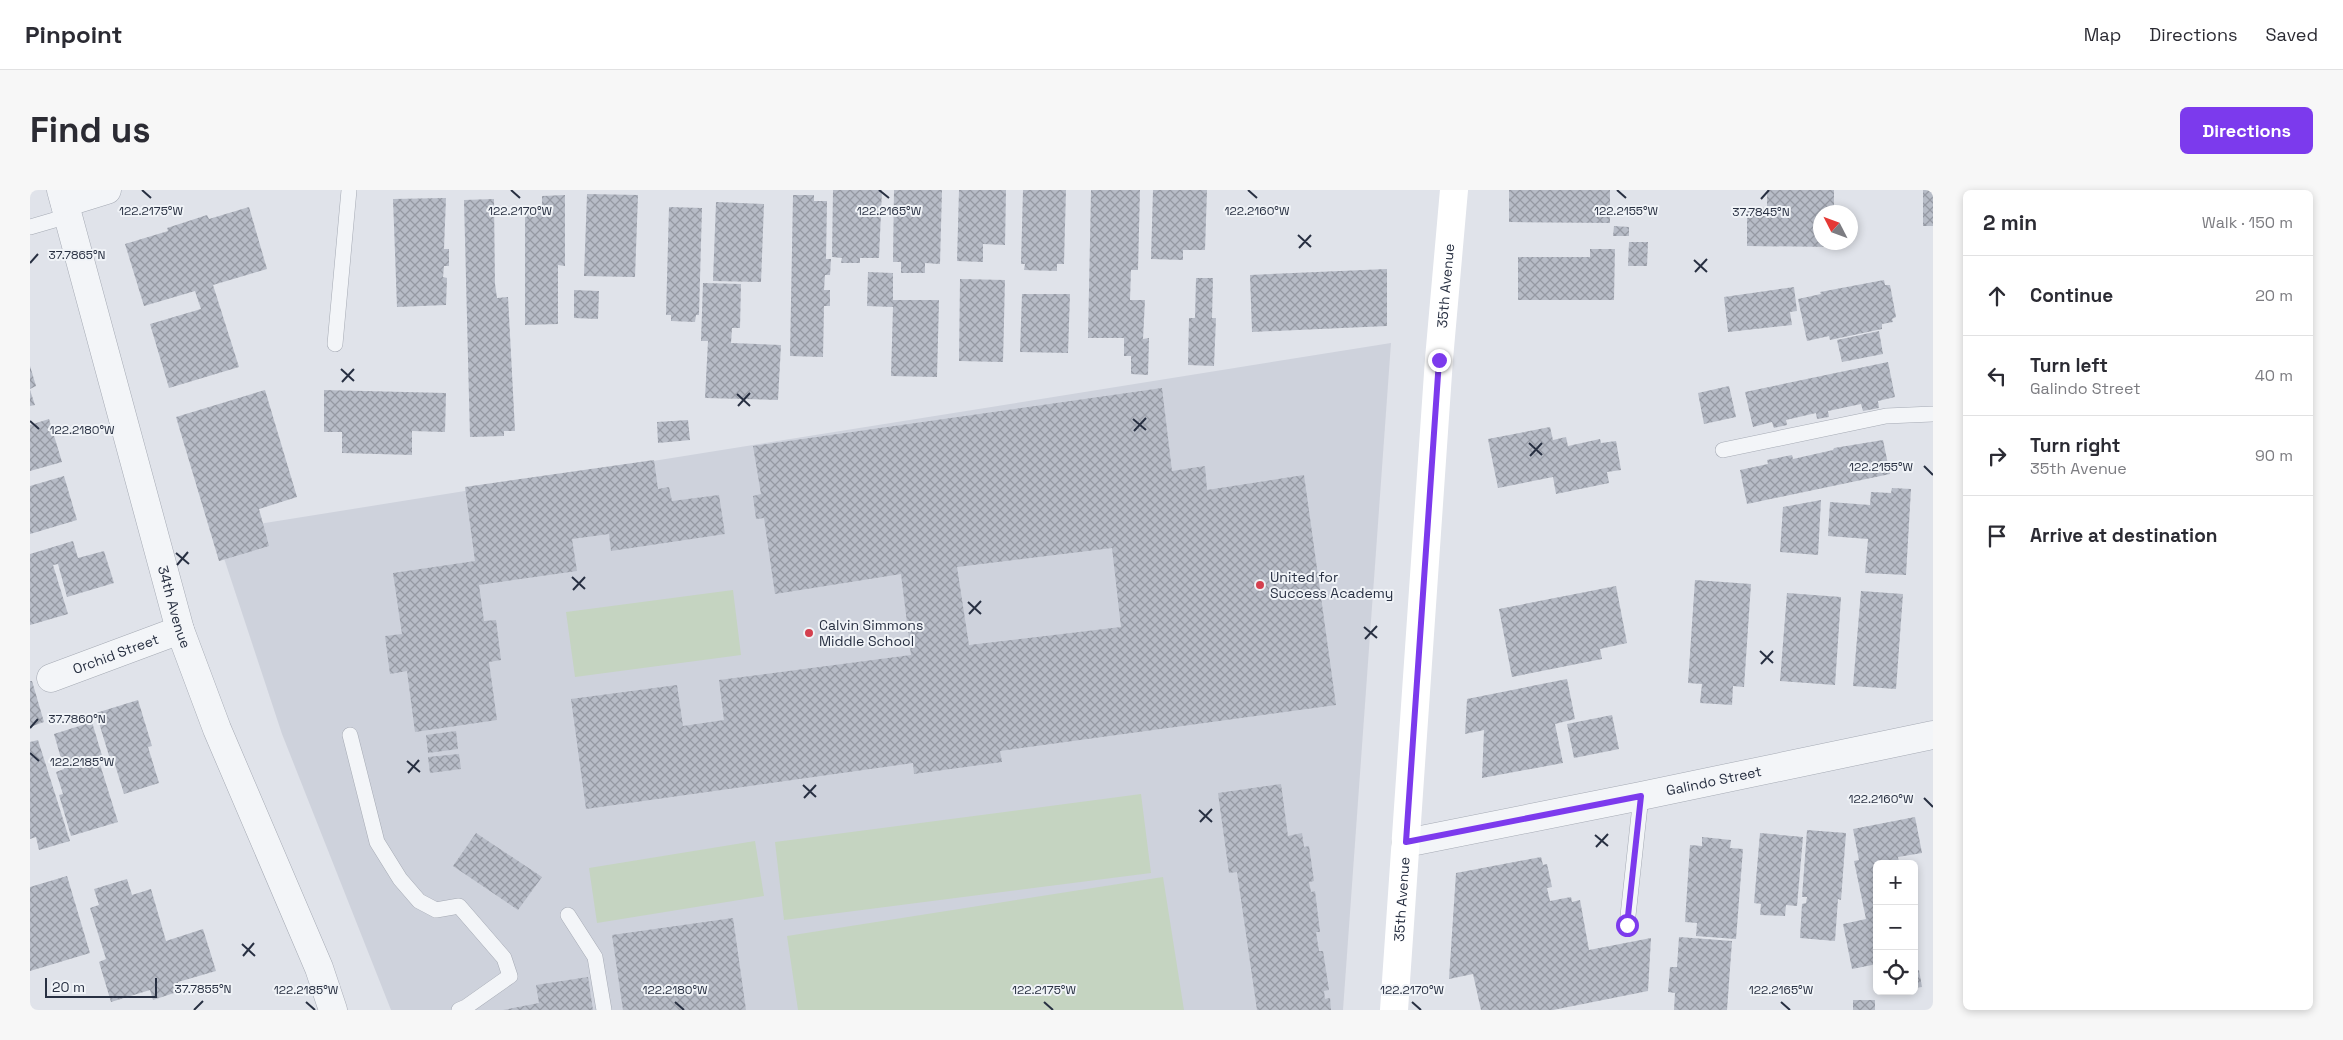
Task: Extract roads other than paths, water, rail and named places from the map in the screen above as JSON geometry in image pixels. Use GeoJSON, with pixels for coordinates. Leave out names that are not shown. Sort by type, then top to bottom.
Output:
{"type":"FeatureCollection","features":[{"type":"Feature","properties":{"kind":"main road","name":"35th Avenue"},"geometry":{"type":"LineString","coordinates":[[1394,1010],[1438,378],[1454,190]]}},
{"type":"Feature","properties":{"kind":"street"},"geometry":{"type":"LineString","coordinates":[[65,203],[107,190]]}},
{"type":"Feature","properties":{"kind":"street","name":"34th Avenue"},"geometry":{"type":"LineString","coordinates":[[65,203],[180,630],[217,729],[319,968],[333,1010]]}},
{"type":"Feature","properties":{"kind":"street","name":"Orchid Street"},"geometry":{"type":"LineString","coordinates":[[51,678],[180,630]]}},
{"type":"Feature","properties":{"kind":"street","name":"Galindo Street"},"geometry":{"type":"LineString","coordinates":[[1406,842],[1641,796],[1933,735]]}},
{"type":"Feature","properties":{"kind":"lane"},"geometry":{"type":"LineString","coordinates":[[335,344],[349,190]]}},
{"type":"Feature","properties":{"kind":"lane"},"geometry":{"type":"LineString","coordinates":[[30,227],[65,203]]}},
{"type":"Feature","properties":{"kind":"lane"},"geometry":{"type":"LineString","coordinates":[[1723,450],[1886,416],[1933,414]]}},
{"type":"Feature","properties":{"kind":"lane"},"geometry":{"type":"LineString","coordinates":[[350,735],[377,842],[400,879],[419,901],[436,910],[459,906],[504,958],[510,976],[464,1009]]}},
{"type":"Feature","properties":{"kind":"lane"},"geometry":{"type":"LineString","coordinates":[[1627,925],[1641,796]]}},
{"type":"Feature","properties":{"kind":"lane"},"geometry":{"type":"LineString","coordinates":[[568,915],[595,957],[604,1010]]}},
{"type":"Feature","properties":{"kind":"place","name":"United for Success Academy"},"geometry":{"type":"Point","coordinates":[1260,585]}},
{"type":"Feature","properties":{"kind":"place","name":"Calvin Simmons Middle School"},"geometry":{"type":"Point","coordinates":[809,633]}}]}
